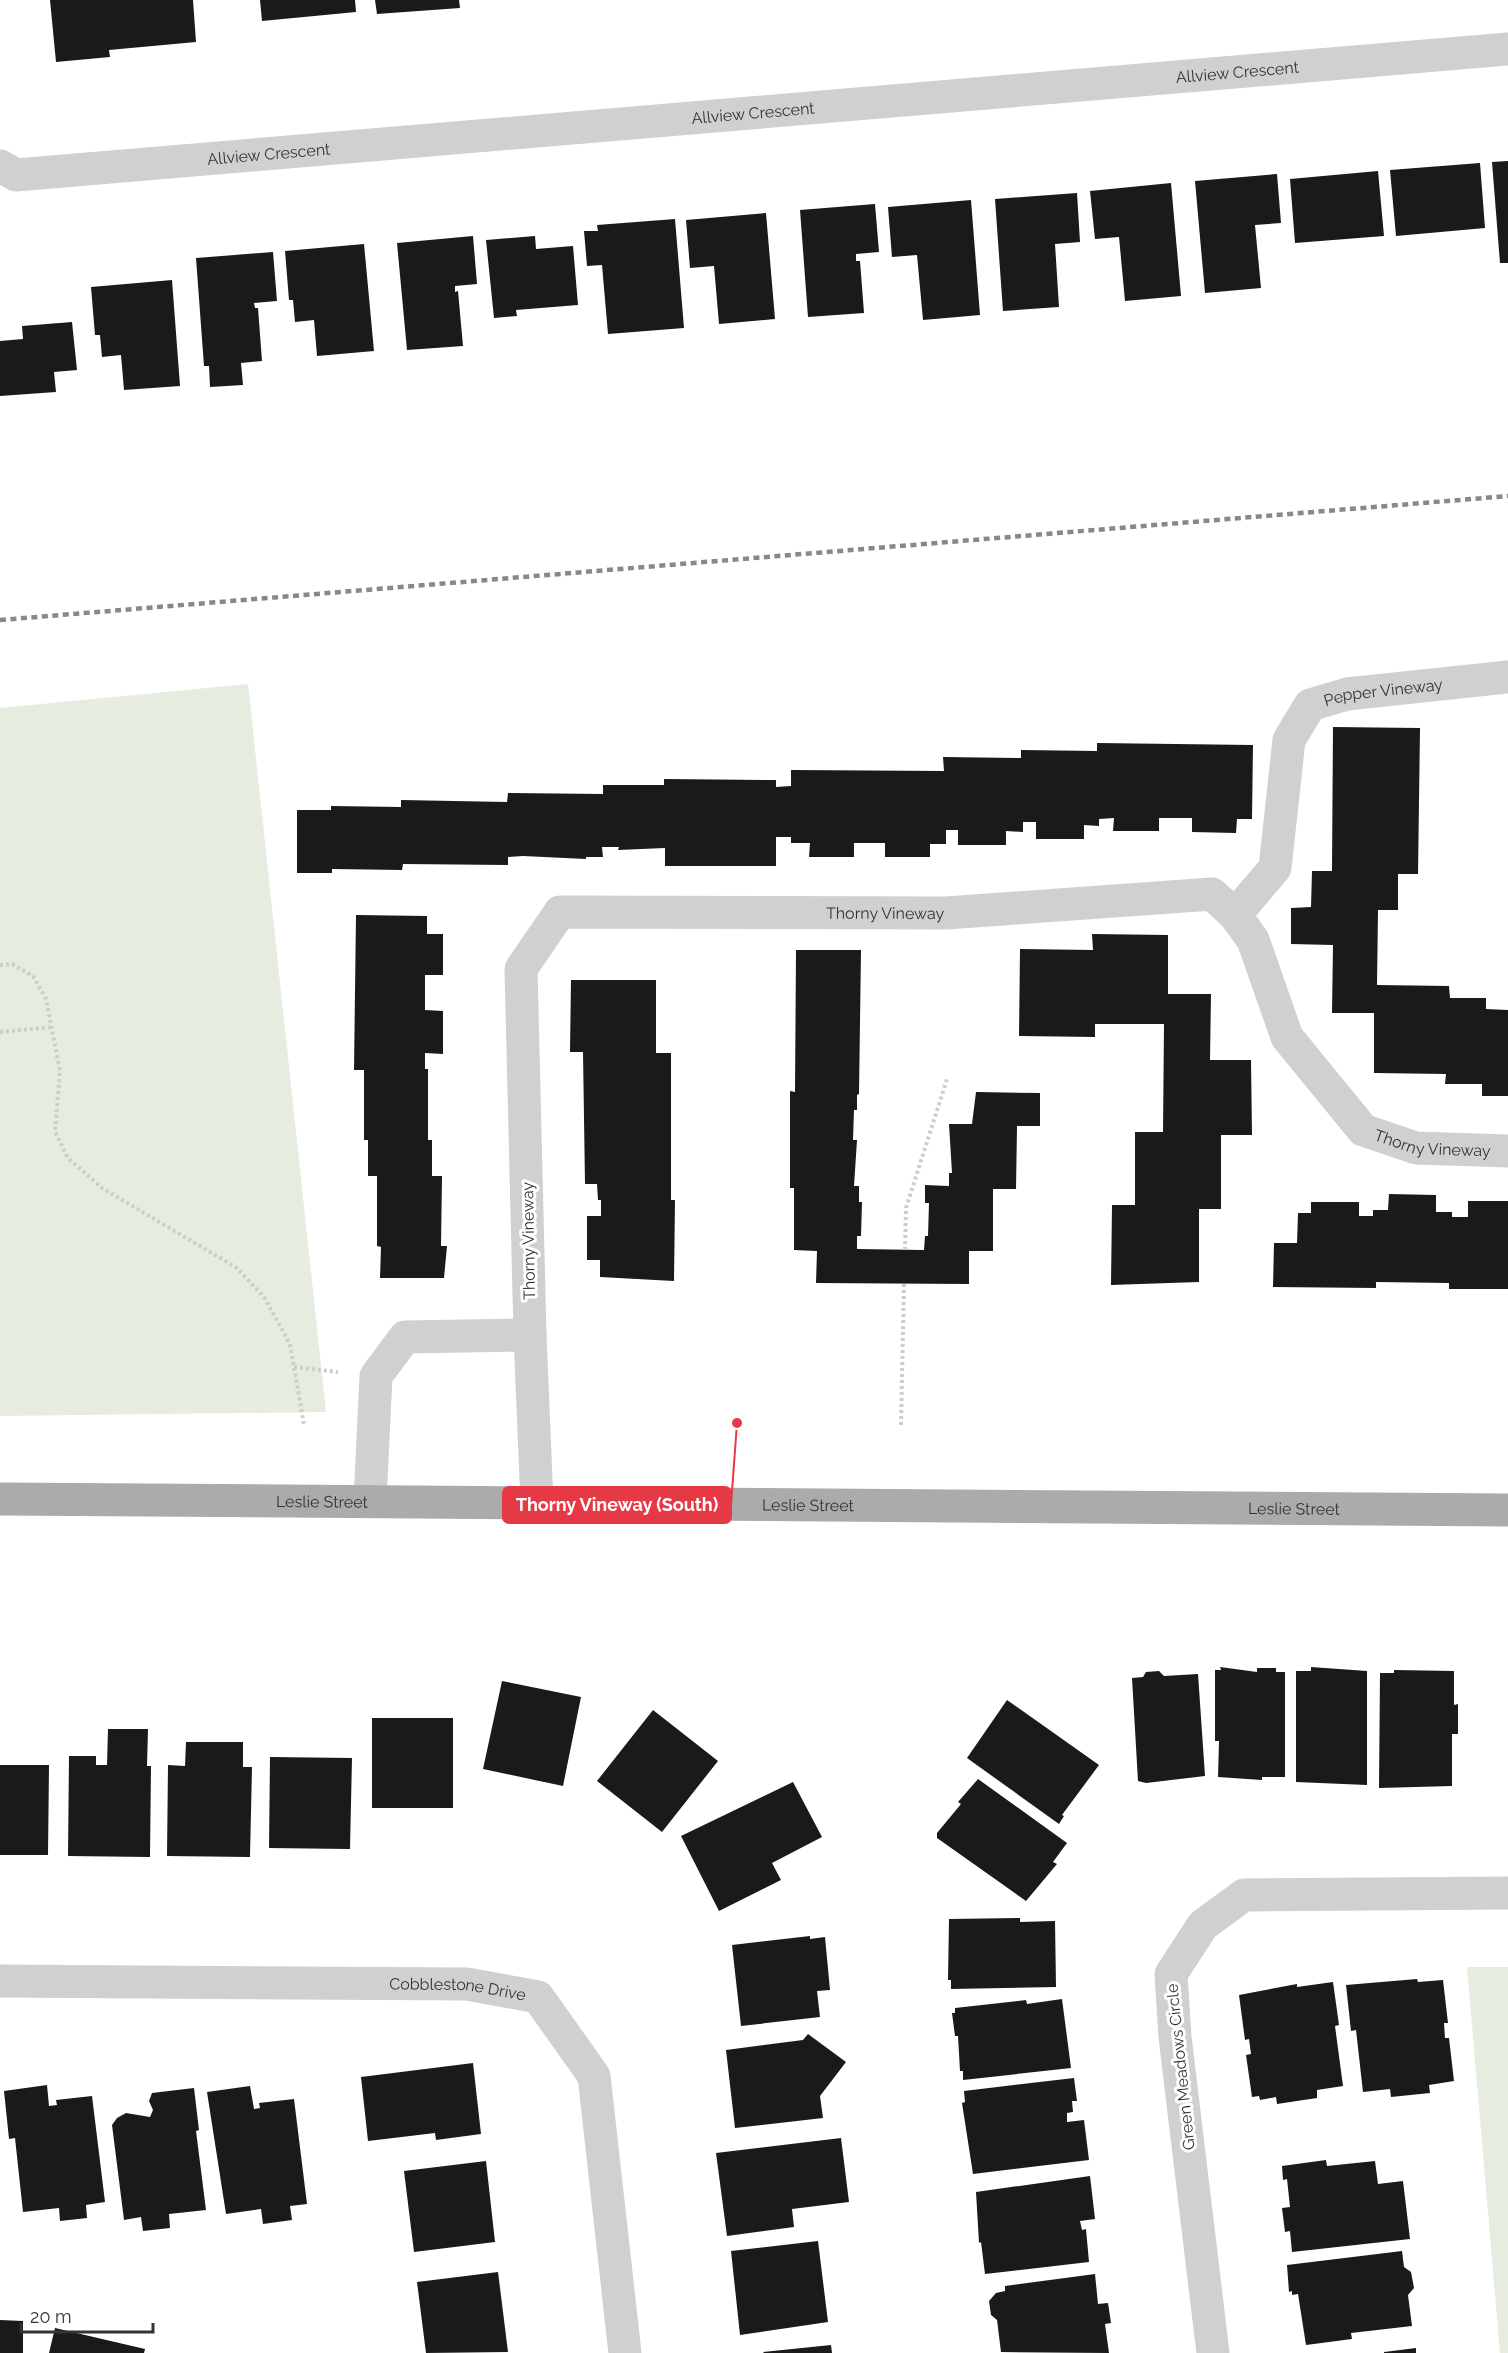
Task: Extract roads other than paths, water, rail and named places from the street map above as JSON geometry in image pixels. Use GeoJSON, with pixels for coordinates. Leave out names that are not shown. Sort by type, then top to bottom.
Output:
{"type":"FeatureCollection","features":[{"type":"Feature","properties":{"kind":"main road","name":"Leslie Street"},"geometry":{"type":"LineString","coordinates":[[0,1499],[1508,1510]]}},
{"type":"Feature","properties":{"kind":"street","name":"Allview Crescent"},"geometry":{"type":"LineString","coordinates":[[0,166],[16,175],[1508,49]]}},
{"type":"Feature","properties":{"kind":"street","name":"Pepper Vineway"},"geometry":{"type":"LineString","coordinates":[[1235,915],[1275,868],[1288,740],[1310,705],[1347,694],[1508,677]]}},
{"type":"Feature","properties":{"kind":"street","name":"Thorny Vineway"},"geometry":{"type":"LineString","coordinates":[[537,1503],[530,1335],[521,969],[560,912],[946,912],[1212,894],[1235,915],[1253,940],[1287,1037],[1363,1130],[1416,1148],[1508,1151]]}},
{"type":"Feature","properties":{"kind":"street"},"geometry":{"type":"LineString","coordinates":[[370,1501],[376,1376],[405,1337],[530,1335]]}},
{"type":"Feature","properties":{"kind":"street","name":"Green Meadows Circle"},"geometry":{"type":"LineString","coordinates":[[1213,2353],[1175,2037],[1171,1974],[1190,1944],[1203,1924],[1244,1895],[1508,1893]]}},
{"type":"Feature","properties":{"kind":"street","name":"Cobblestone Drive"},"geometry":{"type":"LineString","coordinates":[[0,1981],[467,1984],[538,1997],[594,2076],[625,2353]]}},
{"type":"Feature","properties":{"kind":"railway"},"geometry":{"type":"LineString","coordinates":[[0,620],[1508,496]]}},
{"type":"Feature","properties":{"kind":"place","name":"Thorny Vineway (South)"},"geometry":{"type":"Point","coordinates":[737,1423]}}]}
